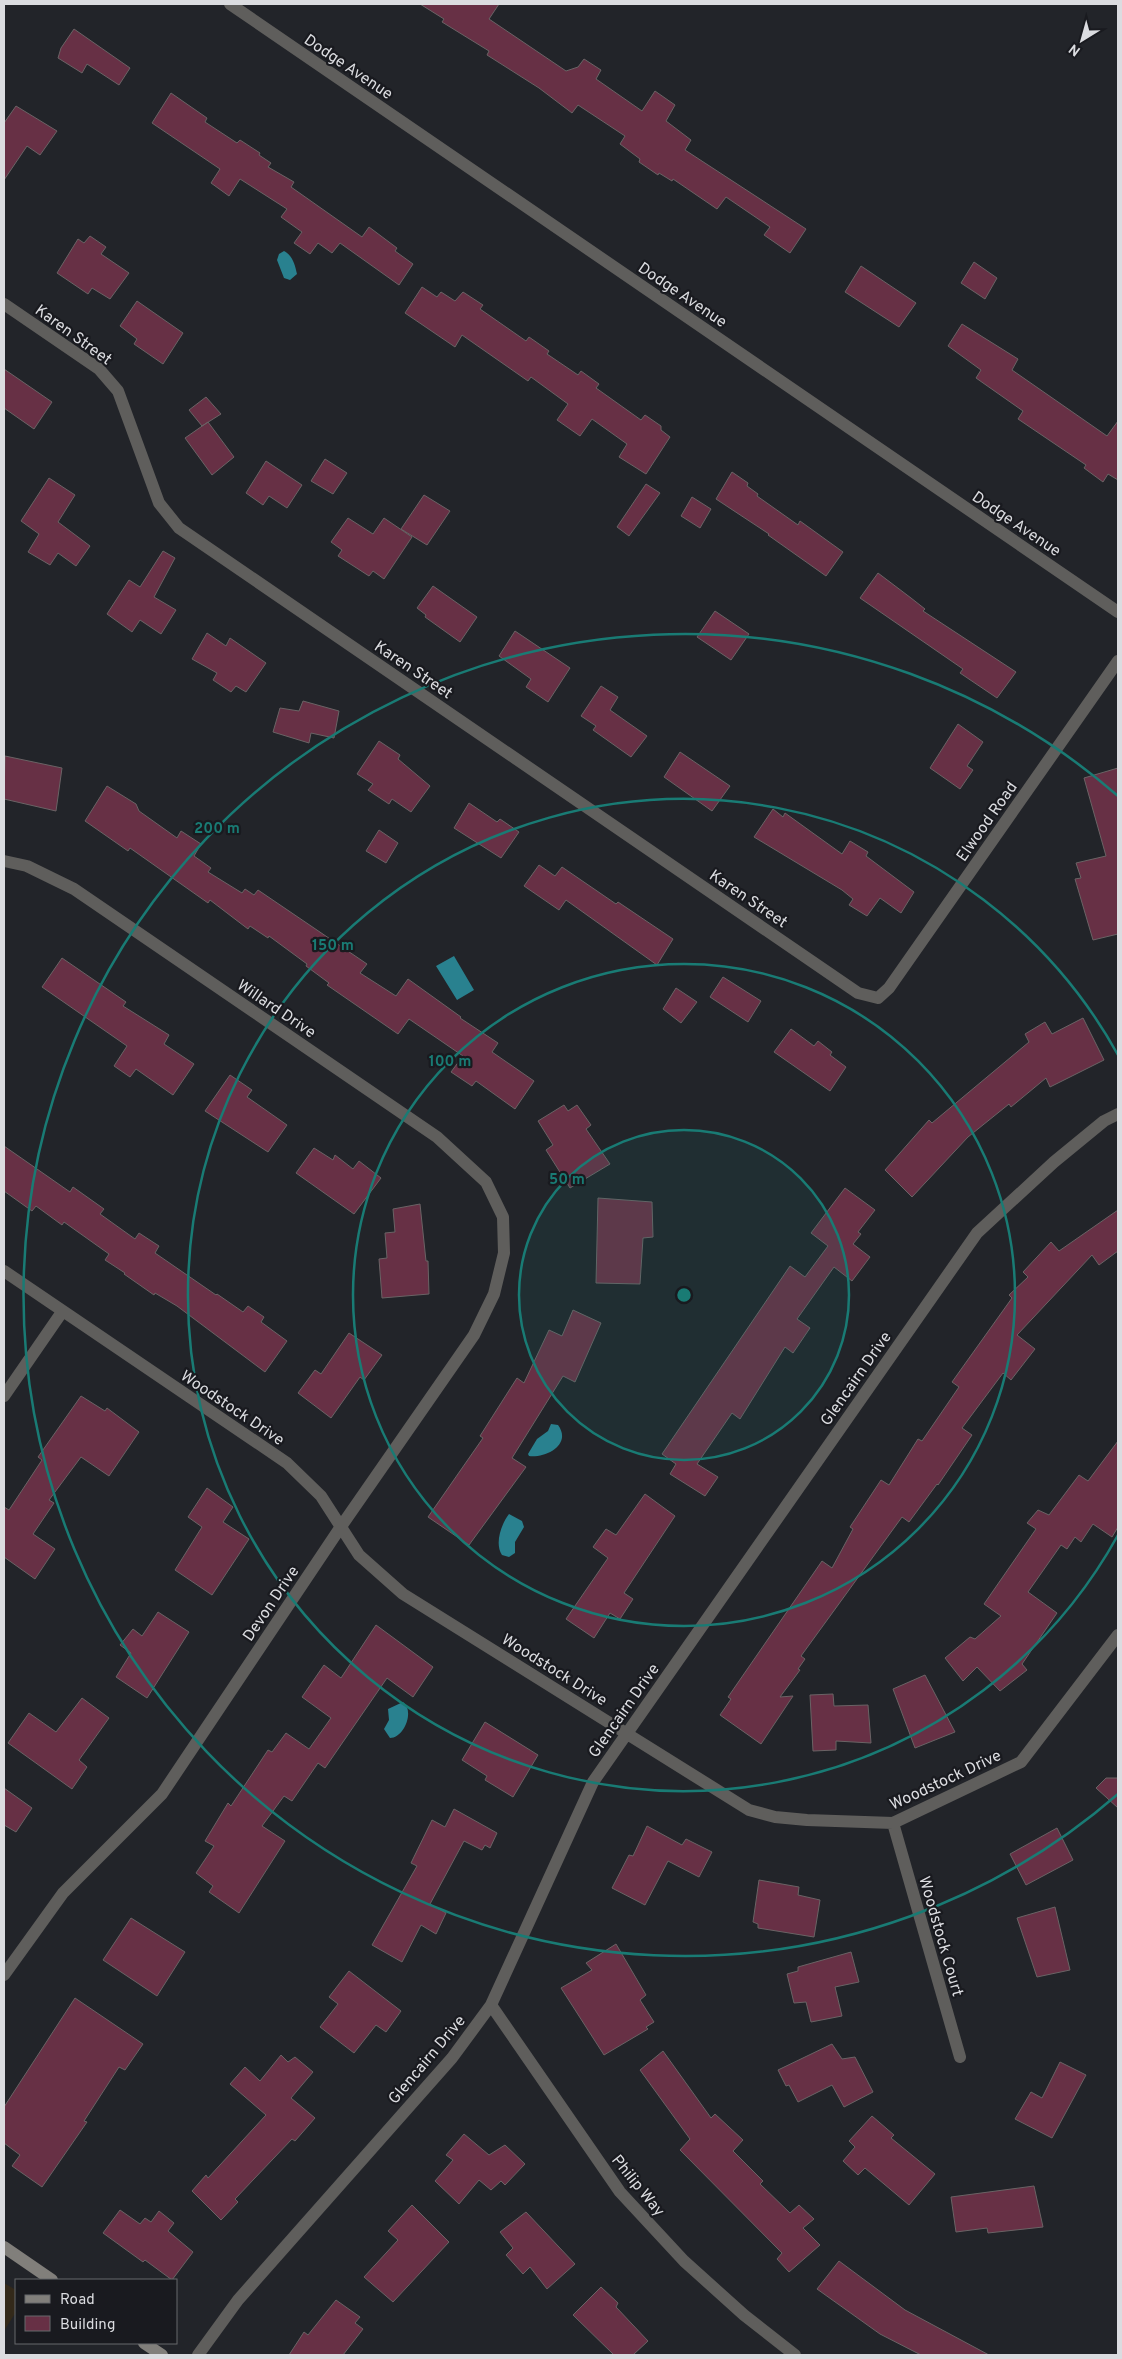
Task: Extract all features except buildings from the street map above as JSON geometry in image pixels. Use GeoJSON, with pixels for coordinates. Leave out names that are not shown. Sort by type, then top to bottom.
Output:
{"type":"FeatureCollection","features":[{"type":"Feature","properties":{"kind":"street","name":"Dodge Avenue"},"geometry":{"type":"LineString","coordinates":[[230,4],[1118,612]]}},
{"type":"Feature","properties":{"kind":"street","name":"Karen Street"},"geometry":{"type":"LineString","coordinates":[[4,304],[99,369],[118,391],[159,503],[179,528],[850,987],[858,992],[878,998]]}},
{"type":"Feature","properties":{"kind":"street","name":"Elwood Road"},"geometry":{"type":"LineString","coordinates":[[878,998],[889,988],[1118,661]]}},
{"type":"Feature","properties":{"kind":"street","name":"Willard Drive"},"geometry":{"type":"LineString","coordinates":[[4,861],[27,866],[74,889],[437,1137],[486,1182],[503,1217]]}},
{"type":"Feature","properties":{"kind":"street","name":"Glencairn Drive"},"geometry":{"type":"LineString","coordinates":[[198,2355],[238,2300],[452,2058],[491,2005],[593,1782],[626,1732],[977,1233],[1054,1162],[1104,1121],[1118,1114]]}},
{"type":"Feature","properties":{"kind":"street","name":"Devon Drive"},"geometry":{"type":"LineString","coordinates":[[4,1975],[63,1893],[162,1794],[340,1528],[474,1335],[494,1294],[502,1262],[503,1217]]}},
{"type":"Feature","properties":{"kind":"street","name":"Woodstock Drive"},"geometry":{"type":"LineString","coordinates":[[4,1271],[287,1463],[321,1496],[359,1555],[403,1594],[749,1810],[807,1820],[893,1823],[1021,1762],[1118,1635]]}},
{"type":"Feature","properties":{"kind":"street"},"geometry":{"type":"LineString","coordinates":[[4,1396],[62,1312]]}},
{"type":"Feature","properties":{"kind":"street","name":"Woodstock Court"},"geometry":{"type":"LineString","coordinates":[[893,1823],[960,2057]]}},
{"type":"Feature","properties":{"kind":"street","name":"Philip Way"},"geometry":{"type":"LineString","coordinates":[[491,2005],[620,2192],[684,2261],[744,2315],[795,2355]]}},
{"type":"Feature","properties":{"kind":"street"},"geometry":{"type":"LineString","coordinates":[[4,2247],[51,2279]]}},
{"type":"Feature","properties":{"kind":"street"},"geometry":{"type":"LineString","coordinates":[[146,2344],[162,2355]]}},
{"type":"Feature","properties":{"kind":"shaded area"},"geometry":{"type":"Polygon","coordinates":[[[4,2283],[15,2289],[15,2314],[4,2331],[4,2283]]]}},
{"type":"Feature","properties":{"kind":"water"},"geometry":{"type":"Polygon","coordinates":[[[284,251],[292,258],[297,274],[290,280],[284,278],[277,260],[279,254],[284,251]]]}},
{"type":"Feature","properties":{"kind":"water"},"geometry":{"type":"Polygon","coordinates":[[[454,956],[474,990],[457,1000],[436,966],[454,956]]]}},
{"type":"Feature","properties":{"kind":"water"},"geometry":{"type":"Polygon","coordinates":[[[551,1424],[558,1425],[562,1432],[560,1444],[543,1455],[529,1456],[528,1454],[537,1439],[548,1431],[551,1424]]]}},
{"type":"Feature","properties":{"kind":"water"},"geometry":{"type":"Polygon","coordinates":[[[509,1514],[522,1521],[524,1527],[515,1542],[515,1553],[509,1557],[502,1555],[499,1539],[509,1514]]]}},
{"type":"Feature","properties":{"kind":"water"},"geometry":{"type":"Polygon","coordinates":[[[403,1702],[408,1711],[406,1723],[400,1734],[390,1738],[384,1729],[389,1720],[388,1709],[403,1702]]]}}]}
